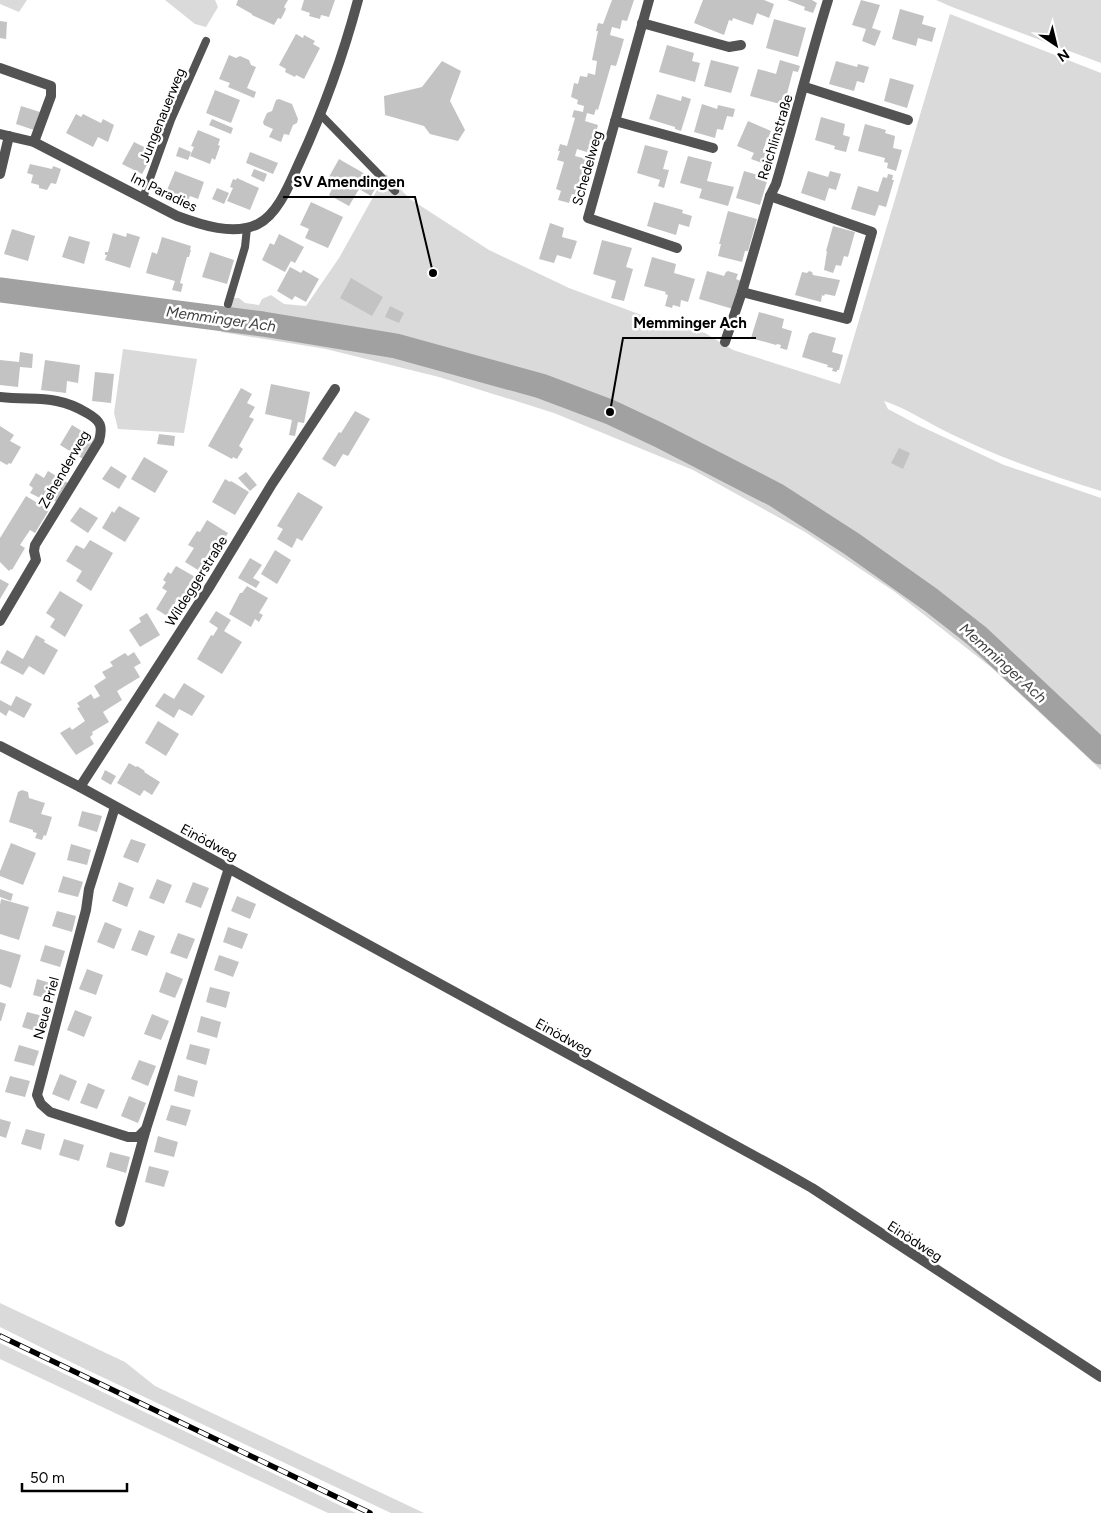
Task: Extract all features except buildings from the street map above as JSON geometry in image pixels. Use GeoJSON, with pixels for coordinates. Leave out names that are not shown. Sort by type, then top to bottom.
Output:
{"type":"FeatureCollection","features":[{"type":"Feature","properties":{"kind":"street"},"geometry":{"type":"LineString","coordinates":[[247,228],[260,224],[270,215],[286,190],[321,115],[346,43],[358,0]]}},
{"type":"Feature","properties":{"kind":"street","name":"Schedelweg"},"geometry":{"type":"LineString","coordinates":[[649,0],[588,218],[677,248]]}},
{"type":"Feature","properties":{"kind":"street","name":"Reichlinstraße"},"geometry":{"type":"LineString","coordinates":[[725,342],[742,292],[770,196],[776,184],[805,86],[810,58],[828,0]]}},
{"type":"Feature","properties":{"kind":"street"},"geometry":{"type":"LineString","coordinates":[[642,23],[729,47],[741,45]]}},
{"type":"Feature","properties":{"kind":"street"},"geometry":{"type":"LineString","coordinates":[[0,68],[51,86],[51,96],[34,142]]}},
{"type":"Feature","properties":{"kind":"street","name":"Reichlinstraße"},"geometry":{"type":"LineString","coordinates":[[805,86],[908,120]]}},
{"type":"Feature","properties":{"kind":"street","name":"Schedelweg"},"geometry":{"type":"LineString","coordinates":[[615,121],[713,148]]}},
{"type":"Feature","properties":{"kind":"street"},"geometry":{"type":"LineString","coordinates":[[0,174],[5,135]]}},
{"type":"Feature","properties":{"kind":"street","name":"Im Paradies"},"geometry":{"type":"LineString","coordinates":[[5,135],[34,142],[193,223],[228,228],[247,228]]}},
{"type":"Feature","properties":{"kind":"street","name":"Reichlinstraße"},"geometry":{"type":"LineString","coordinates":[[742,292],[847,319],[872,232],[770,196]]}},
{"type":"Feature","properties":{"kind":"street","name":"Wildeggerstraße"},"geometry":{"type":"LineString","coordinates":[[80,787],[210,586],[285,464],[335,389]]}},
{"type":"Feature","properties":{"kind":"street","name":"Zehenderweg"},"geometry":{"type":"LineString","coordinates":[[0,397],[48,399],[72,405],[92,416],[101,425],[102,431],[99,442],[35,545],[36,560],[0,621]]}},
{"type":"Feature","properties":{"kind":"street","name":"Einödweg"},"geometry":{"type":"LineString","coordinates":[[0,746],[229,868],[804,1184],[1101,1377]]}},
{"type":"Feature","properties":{"kind":"street","name":"Neue Priel"},"geometry":{"type":"LineString","coordinates":[[116,807],[90,889],[37,1095],[41,1104],[50,1112],[128,1137],[138,1137],[146,1129]]}},
{"type":"Feature","properties":{"kind":"street"},"geometry":{"type":"LineString","coordinates":[[120,1222],[146,1129],[229,868]]}},
{"type":"Feature","properties":{"kind":"lane","name":"Jungenauerweg"},"geometry":{"type":"LineString","coordinates":[[143,198],[171,120],[206,41]]}},
{"type":"Feature","properties":{"kind":"lane"},"geometry":{"type":"LineString","coordinates":[[321,115],[395,191]]}},
{"type":"Feature","properties":{"kind":"lane"},"geometry":{"type":"LineString","coordinates":[[228,304],[245,247],[247,228]]}},
{"type":"Feature","properties":{"kind":"shaded area"},"geometry":{"type":"Polygon","coordinates":[[[0,0],[27,0],[19,12],[0,4],[0,0]]]}},
{"type":"Feature","properties":{"kind":"shaded area"},"geometry":{"type":"Polygon","coordinates":[[[165,0],[215,0],[218,7],[206,27],[195,24],[165,0]]]}},
{"type":"Feature","properties":{"kind":"shaded area"},"geometry":{"type":"Polygon","coordinates":[[[936,0],[1101,0],[1101,63],[952,7],[936,0]]]}},
{"type":"Feature","properties":{"kind":"shaded area"},"geometry":{"type":"Polygon","coordinates":[[[950,14],[1101,73],[1101,491],[1005,458],[884,401],[888,409],[918,425],[1004,465],[1101,498],[1101,770],[992,668],[895,592],[805,532],[693,470],[554,413],[439,377],[326,349],[221,332],[234,298],[239,298],[245,303],[259,305],[262,299],[271,295],[284,304],[306,306],[339,258],[386,174],[410,199],[489,250],[569,288],[644,316],[705,333],[733,350],[840,384],[950,14]]]}},
{"type":"Feature","properties":{"kind":"shaded area"},"geometry":{"type":"Polygon","coordinates":[[[123,349],[197,359],[184,433],[118,429],[114,413],[123,349]]]}},
{"type":"Feature","properties":{"kind":"shaded area"},"geometry":{"type":"Polygon","coordinates":[[[0,1303],[125,1362],[155,1386],[424,1513],[391,1513],[0,1327],[0,1303]]]}},
{"type":"Feature","properties":{"kind":"shaded area"},"geometry":{"type":"Polygon","coordinates":[[[0,1343],[356,1513],[328,1513],[0,1359],[0,1343]]]}},
{"type":"Feature","properties":{"kind":"waterway","name":"Memminger Ach"},"geometry":{"type":"LineString","coordinates":[[0,290],[263,324],[396,346],[541,386],[610,412],[776,495],[852,544],[931,600],[977,636],[1101,752]]}},
{"type":"Feature","properties":{"kind":"railway"},"geometry":{"type":"LineString","coordinates":[[0,1336],[370,1513]]}},
{"type":"Feature","properties":{"kind":"place","name":"SV Amendingen"},"geometry":{"type":"Point","coordinates":[433,273]}},
{"type":"Feature","properties":{"kind":"place","name":"Memminger Ach"},"geometry":{"type":"Point","coordinates":[610,412]}}]}
